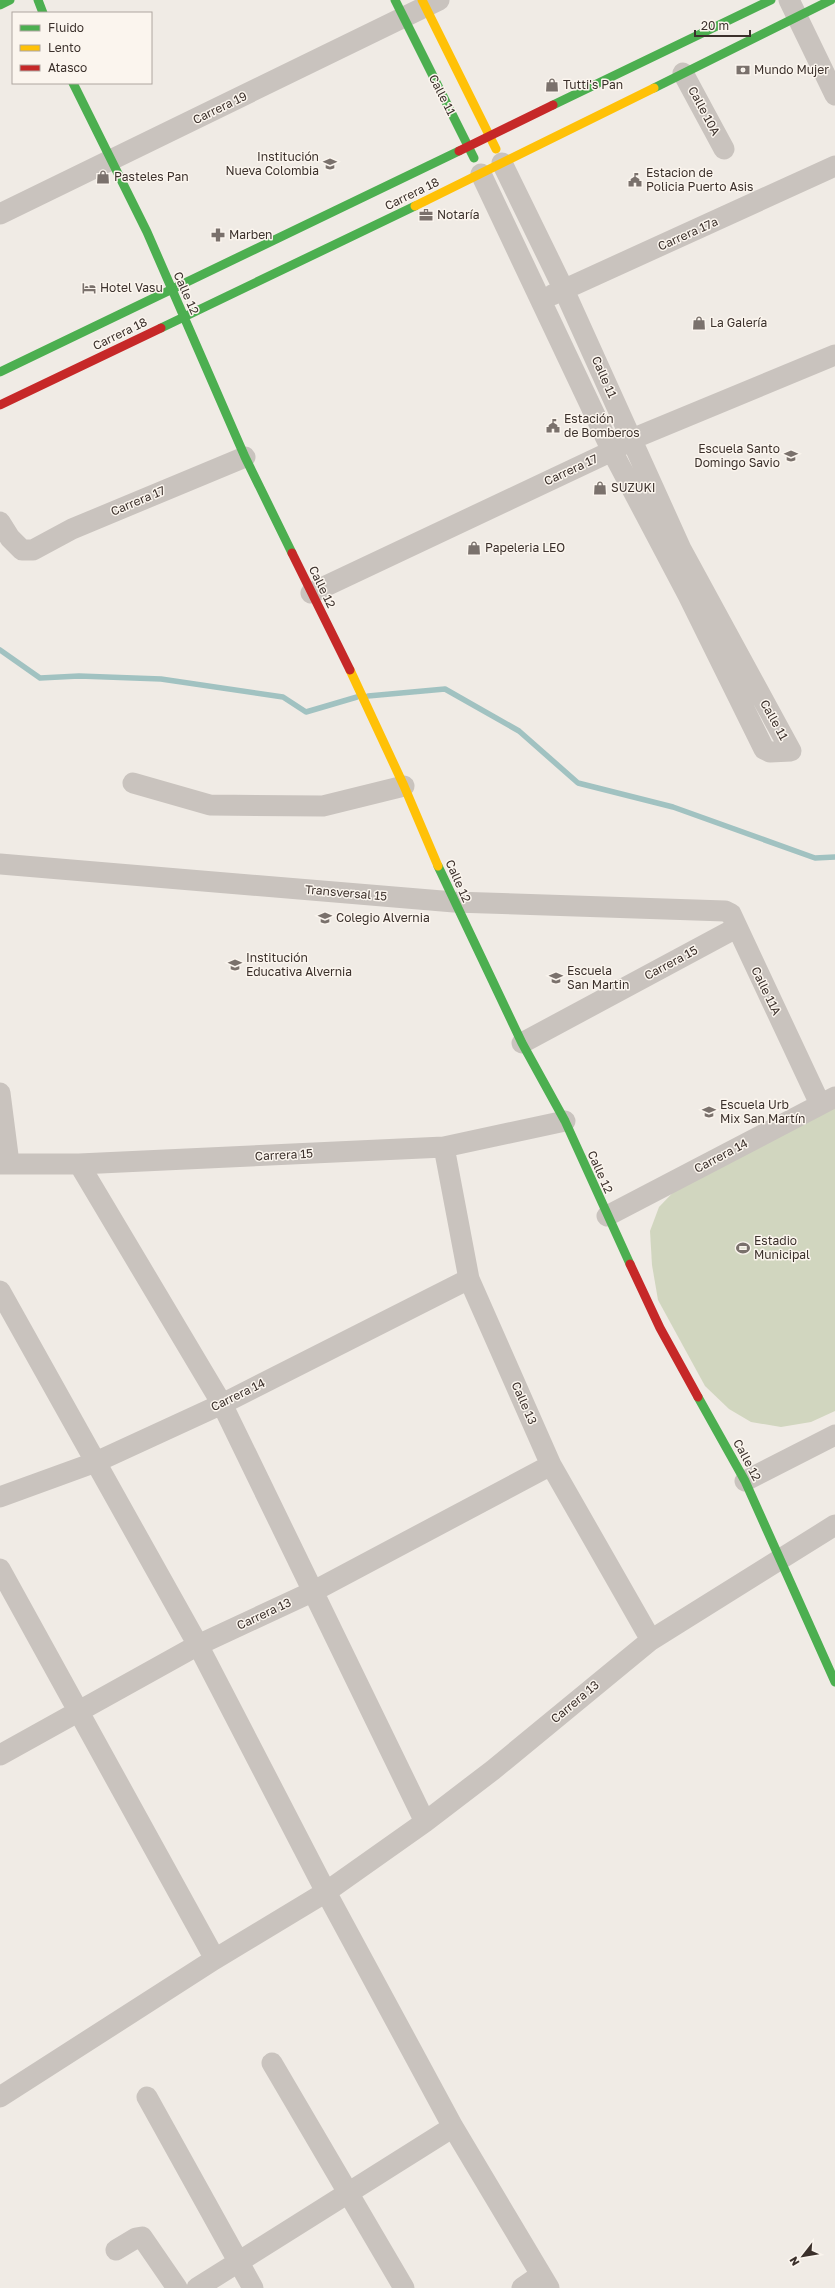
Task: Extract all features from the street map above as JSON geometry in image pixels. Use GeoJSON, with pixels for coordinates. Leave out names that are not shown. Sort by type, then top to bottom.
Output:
{"type":"FeatureCollection","features":[{"type":"Feature","properties":{"kind":"street"},"geometry":{"type":"LineString","coordinates":[[0,5],[10,0]]}},
{"type":"Feature","properties":{"kind":"street"},"geometry":{"type":"LineString","coordinates":[[38,0],[43,12]]}},
{"type":"Feature","properties":{"kind":"street","name":"Carrera 18"},"geometry":{"type":"LineString","coordinates":[[0,372],[770,0]]}},
{"type":"Feature","properties":{"kind":"street","name":"Carrera 18"},"geometry":{"type":"LineString","coordinates":[[0,405],[481,174],[683,73],[793,8],[832,0]]}},
{"type":"Feature","properties":{"kind":"street","name":"Calle 11"},"geometry":{"type":"LineString","coordinates":[[429,2],[491,135],[502,163],[564,290],[632,439],[674,552]]}},
{"type":"Feature","properties":{"kind":"street","name":"Carrera 19"},"geometry":{"type":"LineString","coordinates":[[0,214],[112,161],[399,9],[429,2]]}},
{"type":"Feature","properties":{"kind":"street"},"geometry":{"type":"LineString","coordinates":[[793,8],[835,95]]}},
{"type":"Feature","properties":{"kind":"street","name":"Calle 11"},"geometry":{"type":"LineString","coordinates":[[399,9],[468,145],[612,451],[674,552],[695,592],[791,751],[770,752],[764,749],[695,592]]}},
{"type":"Feature","properties":{"kind":"street","name":"Calle 10A"},"geometry":{"type":"LineString","coordinates":[[683,73],[724,149]]}},
{"type":"Feature","properties":{"kind":"street","name":"Calle 12"},"geometry":{"type":"LineString","coordinates":[[74,84],[147,232],[245,457],[404,786],[454,902],[522,1043],[565,1121],[607,1216],[660,1328],[745,1481],[782,1558],[834,1676]]}},
{"type":"Feature","properties":{"kind":"street","name":"Carrera 17a"},"geometry":{"type":"LineString","coordinates":[[541,300],[835,166]]}},
{"type":"Feature","properties":{"kind":"street","name":"Carrera 17"},"geometry":{"type":"LineString","coordinates":[[311,592],[612,451],[632,439],[835,355]]}},
{"type":"Feature","properties":{"kind":"street","name":"Carrera 17"},"geometry":{"type":"LineString","coordinates":[[0,522],[10,538],[22,550],[33,550],[72,529],[245,457]]}},
{"type":"Feature","properties":{"kind":"street"},"geometry":{"type":"LineString","coordinates":[[133,783],[210,805],[323,806],[404,786]]}},
{"type":"Feature","properties":{"kind":"street","name":"Transversal 15"},"geometry":{"type":"LineString","coordinates":[[0,864],[454,902],[692,908]]}},
{"type":"Feature","properties":{"kind":"street","name":"Calle 11A"},"geometry":{"type":"LineString","coordinates":[[692,908],[728,912],[828,1100]]}},
{"type":"Feature","properties":{"kind":"street","name":"Carrera 15"},"geometry":{"type":"LineString","coordinates":[[522,1043],[736,928]]}},
{"type":"Feature","properties":{"kind":"street"},"geometry":{"type":"LineString","coordinates":[[0,1093],[4,1164]]}},
{"type":"Feature","properties":{"kind":"street","name":"Carrera 14"},"geometry":{"type":"LineString","coordinates":[[607,1216],[828,1100]]}},
{"type":"Feature","properties":{"kind":"street","name":"Carrera 15"},"geometry":{"type":"LineString","coordinates":[[4,1164],[79,1164],[444,1147],[565,1121]]}},
{"type":"Feature","properties":{"kind":"street","name":"Calle 13"},"geometry":{"type":"LineString","coordinates":[[444,1147],[469,1279],[551,1465],[650,1640]]}},
{"type":"Feature","properties":{"kind":"street"},"geometry":{"type":"LineString","coordinates":[[79,1164],[222,1404],[425,1822]]}},
{"type":"Feature","properties":{"kind":"street","name":"Carrera 14"},"geometry":{"type":"LineString","coordinates":[[0,1497],[96,1462],[222,1404],[469,1279]]}},
{"type":"Feature","properties":{"kind":"street"},"geometry":{"type":"LineString","coordinates":[[0,1291],[198,1645],[326,1892],[453,2128],[545,2282],[522,2288]]}},
{"type":"Feature","properties":{"kind":"street"},"geometry":{"type":"LineString","coordinates":[[745,1481],[835,1435]]}},
{"type":"Feature","properties":{"kind":"street","name":"Carrera 13"},"geometry":{"type":"LineString","coordinates":[[0,1755],[80,1712],[198,1645],[314,1591],[551,1465]]}},
{"type":"Feature","properties":{"kind":"street","name":"Carrera 13"},"geometry":{"type":"LineString","coordinates":[[0,2097],[215,1959],[326,1892],[425,1822],[493,1770],[650,1640],[835,1526]]}},
{"type":"Feature","properties":{"kind":"street"},"geometry":{"type":"LineString","coordinates":[[0,1569],[215,1959]]}},
{"type":"Feature","properties":{"kind":"street"},"geometry":{"type":"LineString","coordinates":[[272,2063],[348,2195],[404,2288]]}},
{"type":"Feature","properties":{"kind":"street"},"geometry":{"type":"LineString","coordinates":[[147,2097],[237,2262],[254,2288]]}},
{"type":"Feature","properties":{"kind":"street"},"geometry":{"type":"LineString","coordinates":[[197,2288],[453,2128]]}},
{"type":"Feature","properties":{"kind":"street"},"geometry":{"type":"LineString","coordinates":[[116,2250],[136,2238],[142,2237],[177,2288]]}},
{"type":"Feature","properties":{"kind":"green space","name":"Estadio Municipal"},"geometry":{"type":"Polygon","coordinates":[[[835,1102],[835,1411],[811,1422],[781,1427],[751,1422],[729,1409],[705,1386],[658,1300],[652,1265],[650,1231],[659,1207],[684,1181],[835,1102]]]}},
{"type":"Feature","properties":{"kind":"waterway"},"geometry":{"type":"LineString","coordinates":[[0,650],[40,678],[79,676],[161,679],[283,697],[306,712],[357,697]]}},
{"type":"Feature","properties":{"kind":"waterway"},"geometry":{"type":"LineString","coordinates":[[368,696],[445,689],[519,731],[578,783],[673,807],[815,858],[835,857]]}},
{"type":"Feature","properties":{"kind":"traffic: fast"},"geometry":{"type":"LineString","coordinates":[[0,5],[10,0]]}},
{"type":"Feature","properties":{"kind":"traffic: fast"},"geometry":{"type":"LineString","coordinates":[[38,0],[43,12]]}},
{"type":"Feature","properties":{"kind":"traffic: fast"},"geometry":{"type":"LineString","coordinates":[[395,0],[474,158]]}},
{"type":"Feature","properties":{"kind":"traffic: fast"},"geometry":{"type":"LineString","coordinates":[[553,105],[771,0]]}},
{"type":"Feature","properties":{"kind":"traffic: fast"},"geometry":{"type":"LineString","coordinates":[[654,88],[831,0]]}},
{"type":"Feature","properties":{"kind":"traffic: fast"},"geometry":{"type":"LineString","coordinates":[[73,84],[147,232],[245,457],[292,553]]}},
{"type":"Feature","properties":{"kind":"traffic: fast"},"geometry":{"type":"LineString","coordinates":[[0,372],[459,151]]}},
{"type":"Feature","properties":{"kind":"traffic: fast"},"geometry":{"type":"LineString","coordinates":[[161,328],[415,206]]}},
{"type":"Feature","properties":{"kind":"traffic: fast"},"geometry":{"type":"LineString","coordinates":[[438,866],[522,1043],[565,1121],[630,1264]]}},
{"type":"Feature","properties":{"kind":"traffic: fast"},"geometry":{"type":"LineString","coordinates":[[698,1397],[745,1481],[835,1682]]}},
{"type":"Feature","properties":{"kind":"traffic: slow"},"geometry":{"type":"LineString","coordinates":[[422,0],[496,149]]}},
{"type":"Feature","properties":{"kind":"traffic: slow"},"geometry":{"type":"LineString","coordinates":[[415,206],[654,88]]}},
{"type":"Feature","properties":{"kind":"traffic: slow"},"geometry":{"type":"LineString","coordinates":[[350,670],[404,786],[438,866]]}},
{"type":"Feature","properties":{"kind":"traffic: jam"},"geometry":{"type":"LineString","coordinates":[[459,151],[553,105]]}},
{"type":"Feature","properties":{"kind":"traffic: jam"},"geometry":{"type":"LineString","coordinates":[[0,405],[161,328]]}},
{"type":"Feature","properties":{"kind":"traffic: jam"},"geometry":{"type":"LineString","coordinates":[[292,553],[350,670]]}},
{"type":"Feature","properties":{"kind":"traffic: jam"},"geometry":{"type":"LineString","coordinates":[[630,1264],[660,1328],[698,1397]]}},
{"type":"Feature","properties":{"kind":"place","name":"Mundo Mujer"},"geometry":{"type":"Point","coordinates":[743,70]}},
{"type":"Feature","properties":{"kind":"place","name":"Tutti's Pan"},"geometry":{"type":"Point","coordinates":[552,85]}},
{"type":"Feature","properties":{"kind":"place","name":"Institución Nueva Colombia"},"geometry":{"type":"Point","coordinates":[330,164]}},
{"type":"Feature","properties":{"kind":"place","name":"Pasteles Pan"},"geometry":{"type":"Point","coordinates":[103,177]}},
{"type":"Feature","properties":{"kind":"place","name":"Estacion de Policia Puerto Asis"},"geometry":{"type":"Point","coordinates":[635,180]}},
{"type":"Feature","properties":{"kind":"place","name":"Notaría"},"geometry":{"type":"Point","coordinates":[426,215]}},
{"type":"Feature","properties":{"kind":"place","name":"Marben"},"geometry":{"type":"Point","coordinates":[218,235]}},
{"type":"Feature","properties":{"kind":"place","name":"Hotel Vasu"},"geometry":{"type":"Point","coordinates":[89,288]}},
{"type":"Feature","properties":{"kind":"place","name":"La Galería"},"geometry":{"type":"Point","coordinates":[699,323]}},
{"type":"Feature","properties":{"kind":"place","name":"Estación de Bomberos"},"geometry":{"type":"Point","coordinates":[553,426]}},
{"type":"Feature","properties":{"kind":"place","name":"Escuela Santo Domingo Savio"},"geometry":{"type":"Point","coordinates":[791,456]}},
{"type":"Feature","properties":{"kind":"place","name":"SUZUKI"},"geometry":{"type":"Point","coordinates":[600,488]}},
{"type":"Feature","properties":{"kind":"place","name":"Papeleria LEO"},"geometry":{"type":"Point","coordinates":[474,548]}},
{"type":"Feature","properties":{"kind":"place","name":"Colegio Alvernia"},"geometry":{"type":"Point","coordinates":[325,918]}},
{"type":"Feature","properties":{"kind":"place","name":"Institución Educativa Alvernia"},"geometry":{"type":"Point","coordinates":[235,965]}},
{"type":"Feature","properties":{"kind":"place","name":"Escuela San Martin"},"geometry":{"type":"Point","coordinates":[556,978]}},
{"type":"Feature","properties":{"kind":"place","name":"Escuela Urb Mix San Martín"},"geometry":{"type":"Point","coordinates":[709,1112]}},
{"type":"Feature","properties":{"kind":"place","name":"Estadio Municipal"},"geometry":{"type":"Point","coordinates":[743,1248]}}]}
